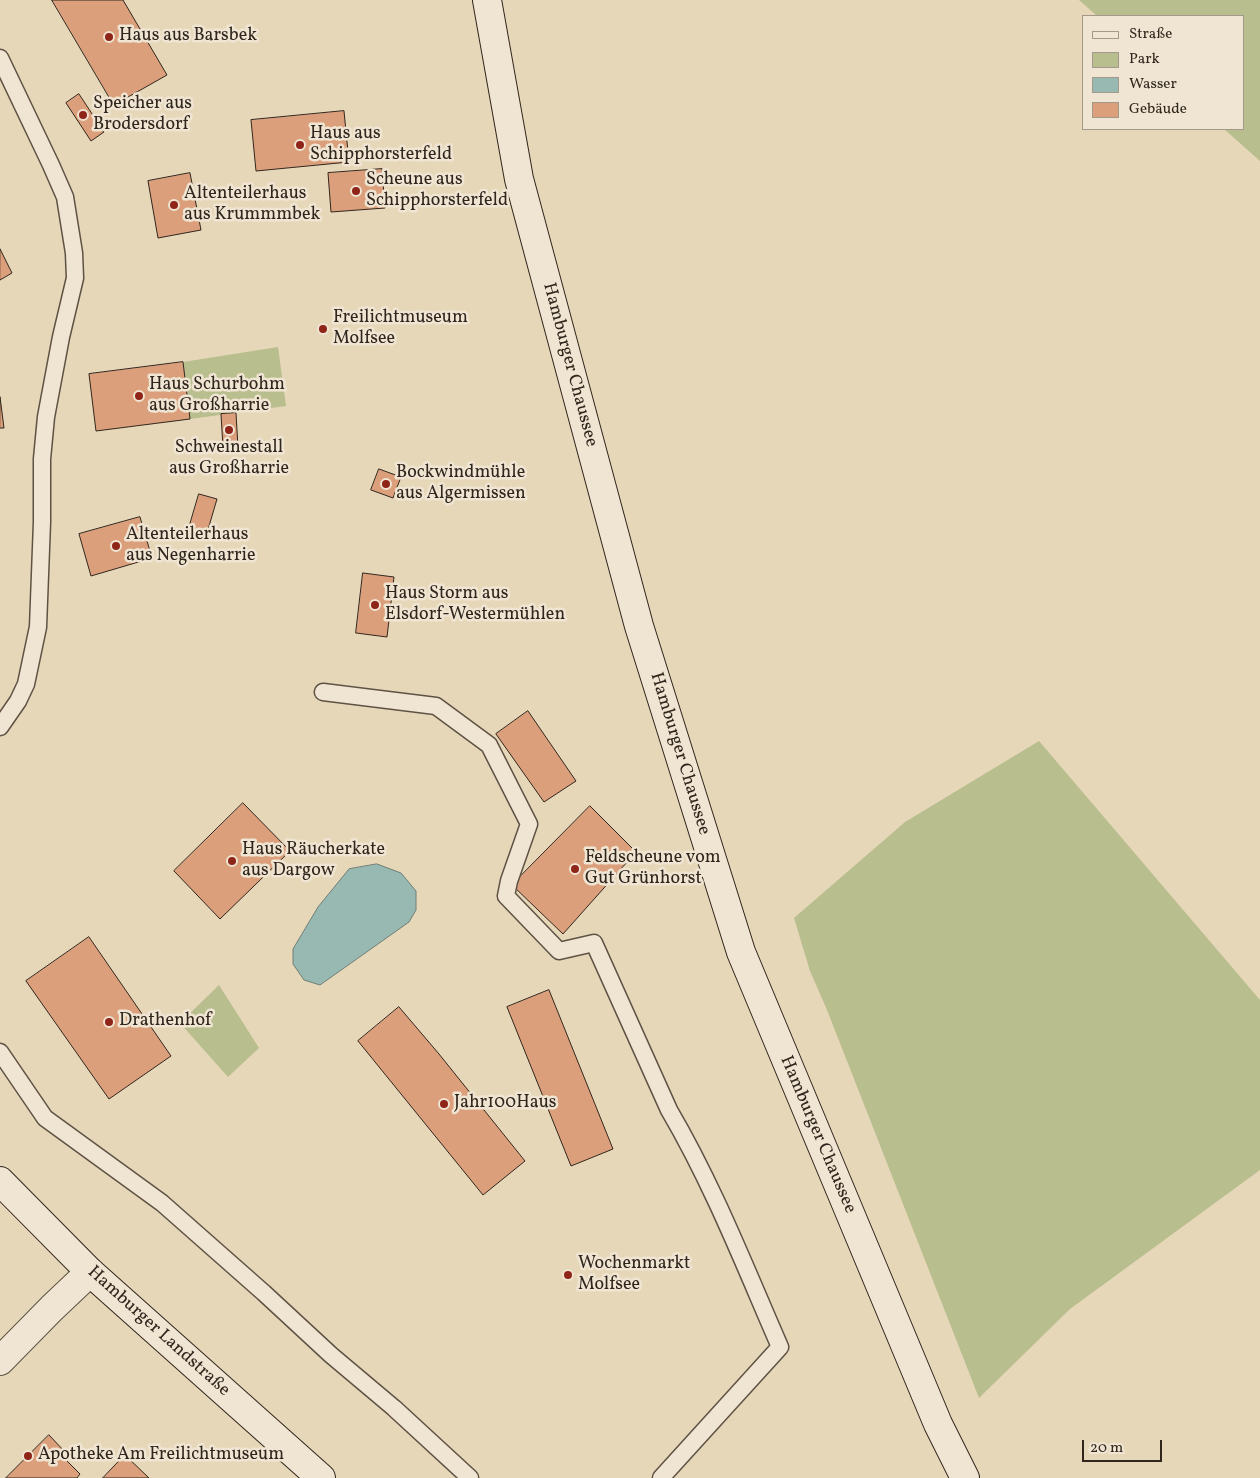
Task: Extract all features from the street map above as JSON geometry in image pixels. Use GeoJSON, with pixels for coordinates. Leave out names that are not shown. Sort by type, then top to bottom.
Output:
{"type":"FeatureCollection","features":[{"type":"Feature","properties":{"kind":"main road","name":"Hamburger Chaussee"},"geometry":{"type":"LineString","coordinates":[[487,0],[519,179],[640,626],[738,943],[938,1424],[965,1478]]}},
{"type":"Feature","properties":{"kind":"main road","name":"Hamburger Landstraße"},"geometry":{"type":"LineString","coordinates":[[0,1181],[90,1272],[321,1478]]}},
{"type":"Feature","properties":{"kind":"main road"},"geometry":{"type":"LineString","coordinates":[[0,1361],[90,1272]]}},
{"type":"Feature","properties":{"kind":"lane"},"geometry":{"type":"LineString","coordinates":[[0,58],[52,165],[65,197],[74,254],[75,278],[59,346],[46,417],[42,459],[38,627],[26,684],[18,701],[0,727]]}},
{"type":"Feature","properties":{"kind":"lane"},"geometry":{"type":"LineString","coordinates":[[323,692],[436,706],[489,745],[530,824],[509,881],[506,896],[559,951],[594,943],[669,1110],[683,1133],[715,1197],[780,1347],[661,1478]]}},
{"type":"Feature","properties":{"kind":"lane"},"geometry":{"type":"LineString","coordinates":[[0,1052],[45,1118],[162,1203],[264,1293],[331,1356],[394,1408],[470,1478]]}},
{"type":"Feature","properties":{"kind":"green space"},"geometry":{"type":"Polygon","coordinates":[[[1079,0],[1260,0],[1260,161],[1225,130],[1245,130],[1245,15],[1096,15],[1079,0]]]}},
{"type":"Feature","properties":{"kind":"green space"},"geometry":{"type":"Polygon","coordinates":[[[278,347],[286,406],[190,419],[183,362],[278,347]]]}},
{"type":"Feature","properties":{"kind":"green space"},"geometry":{"type":"Polygon","coordinates":[[[1039,741],[1260,1000],[1260,1170],[1070,1309],[979,1398],[810,971],[794,918],[905,822],[1039,741]]]}},
{"type":"Feature","properties":{"kind":"green space"},"geometry":{"type":"Polygon","coordinates":[[[219,985],[259,1048],[228,1077],[180,1023],[219,985]]]}},
{"type":"Feature","properties":{"kind":"water"},"geometry":{"type":"Polygon","coordinates":[[[377,864],[401,873],[416,891],[416,910],[409,922],[320,985],[304,980],[293,964],[293,949],[318,907],[349,869],[377,864]]]}},
{"type":"Feature","properties":{"kind":"building","name":"Haus aus Barsbek"},"geometry":{"type":"Polygon","coordinates":[[[52,0],[123,0],[167,75],[114,105],[52,0]]]}},
{"type":"Feature","properties":{"kind":"building","name":"Speicher aus Brodersdorf"},"geometry":{"type":"Polygon","coordinates":[[[79,94],[104,132],[91,141],[66,103],[79,94]]]}},
{"type":"Feature","properties":{"kind":"building","name":"Haus aus Schipphorsterfeld"},"geometry":{"type":"Polygon","coordinates":[[[344,111],[349,162],[256,171],[251,120],[344,111]]]}},
{"type":"Feature","properties":{"kind":"building","name":"Scheune aus Schipphorsterfeld"},"geometry":{"type":"Polygon","coordinates":[[[382,169],[385,208],[331,212],[328,173],[382,169]]]}},
{"type":"Feature","properties":{"kind":"building","name":"Altenteilerhaus aus Krummmbek"},"geometry":{"type":"Polygon","coordinates":[[[190,173],[201,230],[158,238],[148,181],[190,173]]]}},
{"type":"Feature","properties":{"kind":"building"},"geometry":{"type":"Polygon","coordinates":[[[0,249],[12,273],[0,280],[0,249]]]}},
{"type":"Feature","properties":{"kind":"building","name":"Haus Schurbohm aus Großharrie"},"geometry":{"type":"Polygon","coordinates":[[[183,362],[190,419],[96,431],[89,374],[183,362]]]}},
{"type":"Feature","properties":{"kind":"building"},"geometry":{"type":"Polygon","coordinates":[[[0,397],[4,428],[0,428],[0,397]]]}},
{"type":"Feature","properties":{"kind":"building","name":"Schweinestall aus Großharrie"},"geometry":{"type":"Polygon","coordinates":[[[236,413],[238,447],[223,448],[221,414],[236,413]]]}},
{"type":"Feature","properties":{"kind":"building","name":"Bockwindmühle aus Algermissen"},"geometry":{"type":"Polygon","coordinates":[[[379,469],[401,477],[393,498],[371,490],[379,469]]]}},
{"type":"Feature","properties":{"kind":"building"},"geometry":{"type":"Polygon","coordinates":[[[199,494],[217,499],[207,533],[189,528],[199,494]]]}},
{"type":"Feature","properties":{"kind":"building","name":"Altenteilerhaus aus Negenharrie"},"geometry":{"type":"Polygon","coordinates":[[[140,517],[152,558],[91,576],[79,534],[140,517]]]}},
{"type":"Feature","properties":{"kind":"building","name":"Haus Storm aus Elsdorf-Westermühlen"},"geometry":{"type":"Polygon","coordinates":[[[363,573],[394,577],[387,637],[356,633],[363,573]]]}},
{"type":"Feature","properties":{"kind":"building"},"geometry":{"type":"Polygon","coordinates":[[[528,711],[576,781],[544,802],[496,734],[528,711]]]}},
{"type":"Feature","properties":{"kind":"building","name":"Haus Räucherkate aus Dargow"},"geometry":{"type":"Polygon","coordinates":[[[243,803],[290,851],[220,919],[174,871],[243,803]]]}},
{"type":"Feature","properties":{"kind":"building","name":"Feldscheune vom Gut Grünhorst"},"geometry":{"type":"Polygon","coordinates":[[[590,806],[636,852],[563,934],[512,885],[590,806]]]}},
{"type":"Feature","properties":{"kind":"building"},"geometry":{"type":"Polygon","coordinates":[[[89,937],[171,1056],[109,1099],[26,981],[89,937]]]}},
{"type":"Feature","properties":{"kind":"building","name":"Jahr100Haus"},"geometry":{"type":"Polygon","coordinates":[[[549,990],[613,1149],[571,1166],[507,1007],[549,990]]]}},
{"type":"Feature","properties":{"kind":"building","name":"Jahr100Haus"},"geometry":{"type":"Polygon","coordinates":[[[399,1007],[525,1161],[483,1195],[358,1041],[399,1007]]]}},
{"type":"Feature","properties":{"kind":"building"},"geometry":{"type":"Polygon","coordinates":[[[49,1435],[66,1453],[62,1456],[80,1474],[77,1478],[6,1478],[49,1435]]]}},
{"type":"Feature","properties":{"kind":"building"},"geometry":{"type":"Polygon","coordinates":[[[125,1455],[149,1478],[103,1478],[125,1455]]]}},
{"type":"Feature","properties":{"kind":"place","name":"Haus aus Barsbek"},"geometry":{"type":"Point","coordinates":[109,37]}},
{"type":"Feature","properties":{"kind":"place","name":"Speicher aus Brodersdorf"},"geometry":{"type":"Point","coordinates":[83,115]}},
{"type":"Feature","properties":{"kind":"place","name":"Haus aus Schipphorsterfeld"},"geometry":{"type":"Point","coordinates":[300,145]}},
{"type":"Feature","properties":{"kind":"place","name":"Scheune aus Schipphorsterfeld"},"geometry":{"type":"Point","coordinates":[356,191]}},
{"type":"Feature","properties":{"kind":"place","name":"Altenteilerhaus aus Krummmbek"},"geometry":{"type":"Point","coordinates":[174,205]}},
{"type":"Feature","properties":{"kind":"place","name":"Freilichtmuseum Molfsee"},"geometry":{"type":"Point","coordinates":[323,329]}},
{"type":"Feature","properties":{"kind":"place","name":"Haus Schurbohm aus Großharrie"},"geometry":{"type":"Point","coordinates":[139,396]}},
{"type":"Feature","properties":{"kind":"place","name":"Schweinestall aus Großharrie"},"geometry":{"type":"Point","coordinates":[229,430]}},
{"type":"Feature","properties":{"kind":"place","name":"Bockwindmühle aus Algermissen"},"geometry":{"type":"Point","coordinates":[386,484]}},
{"type":"Feature","properties":{"kind":"place","name":"Altenteilerhaus aus Negenharrie"},"geometry":{"type":"Point","coordinates":[116,546]}},
{"type":"Feature","properties":{"kind":"place","name":"Haus Storm aus Elsdorf-Westermühlen"},"geometry":{"type":"Point","coordinates":[375,605]}},
{"type":"Feature","properties":{"kind":"place","name":"Haus Räucherkate aus Dargow"},"geometry":{"type":"Point","coordinates":[232,861]}},
{"type":"Feature","properties":{"kind":"place","name":"Feldscheune vom Gut Grünhorst"},"geometry":{"type":"Point","coordinates":[575,869]}},
{"type":"Feature","properties":{"kind":"place","name":"Drathenhof"},"geometry":{"type":"Point","coordinates":[109,1022]}},
{"type":"Feature","properties":{"kind":"place","name":"Jahr100Haus"},"geometry":{"type":"Point","coordinates":[444,1104]}},
{"type":"Feature","properties":{"kind":"place","name":"Wochenmarkt Molfsee"},"geometry":{"type":"Point","coordinates":[568,1275]}},
{"type":"Feature","properties":{"kind":"place","name":"Apotheke Am Freilichtmuseum"},"geometry":{"type":"Point","coordinates":[28,1456]}}]}
